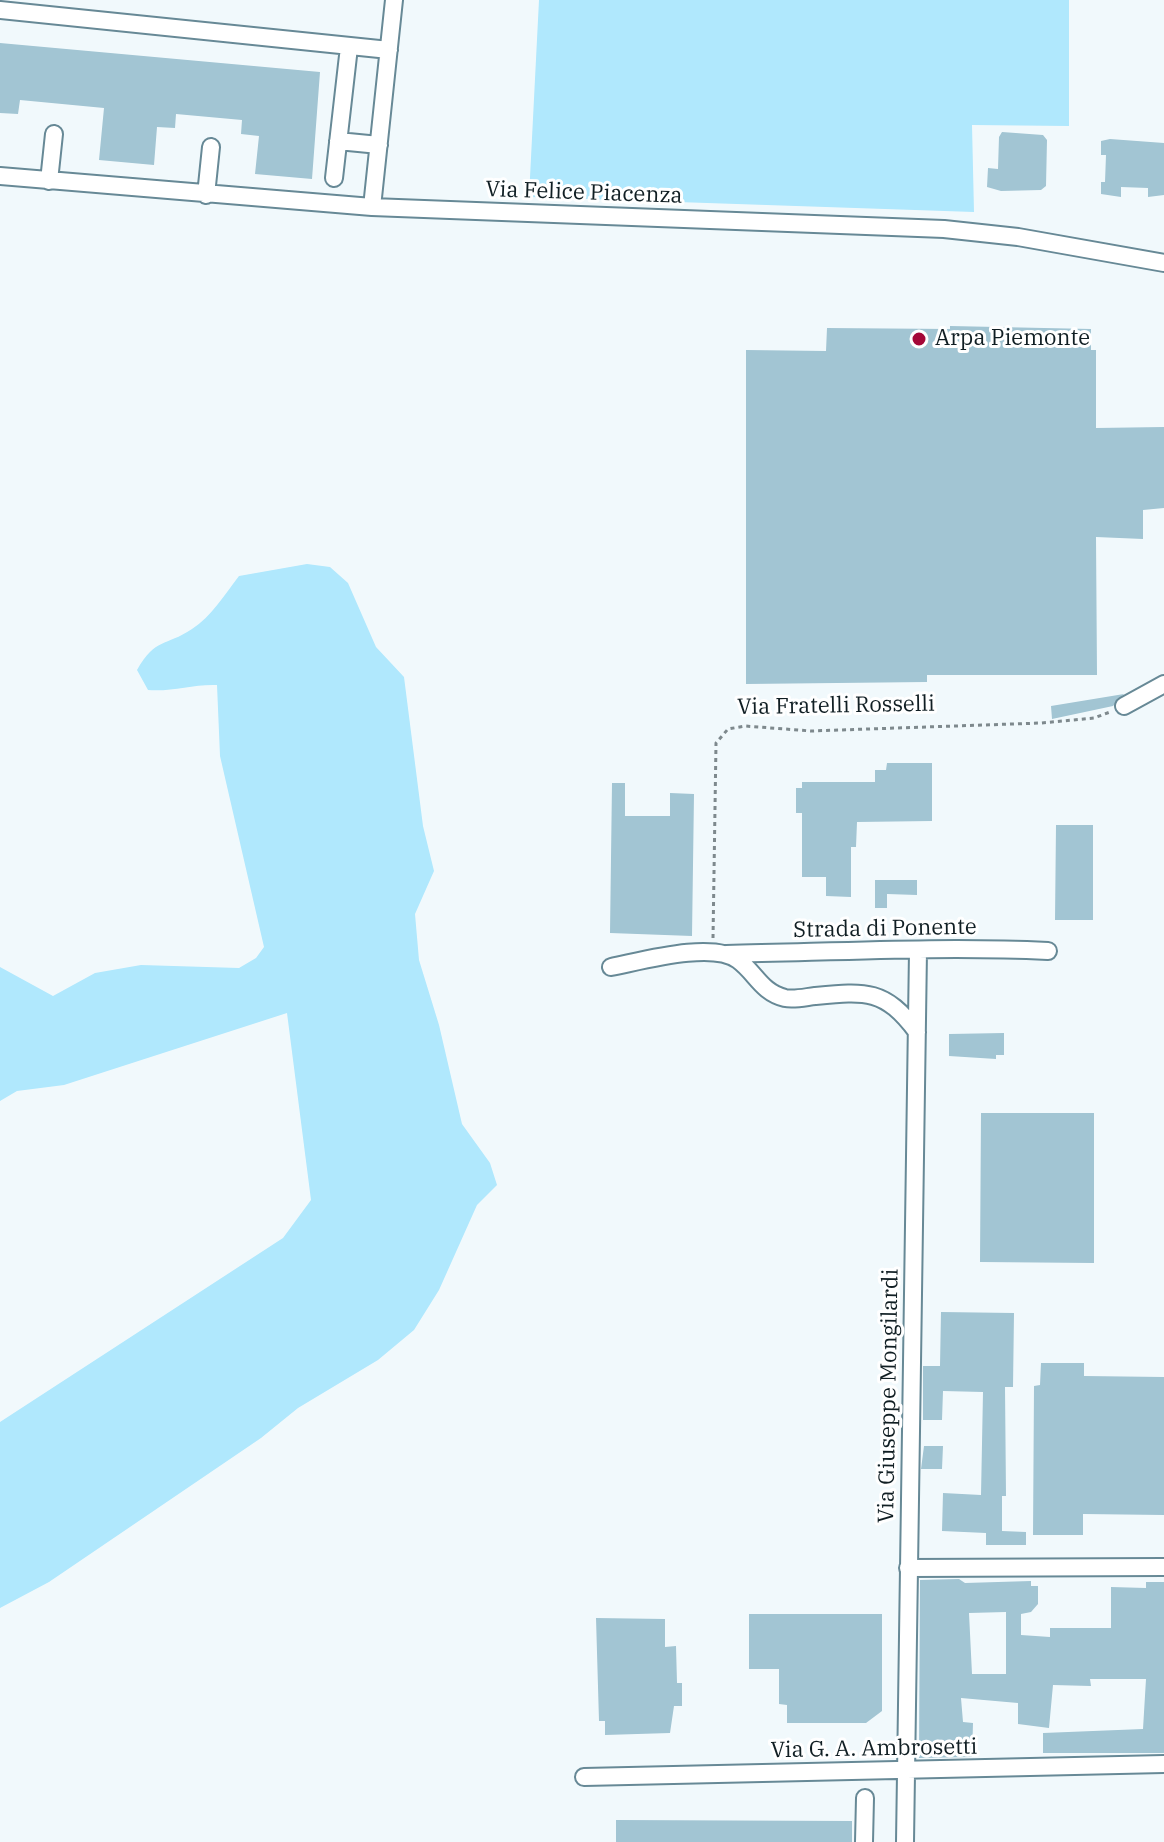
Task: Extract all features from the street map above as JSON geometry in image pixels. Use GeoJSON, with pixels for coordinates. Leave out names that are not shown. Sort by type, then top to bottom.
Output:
{"type":"FeatureCollection","features":[{"type":"Feature","properties":{"kind":"street"},"geometry":{"type":"LineString","coordinates":[[372,207],[394,0]]}},
{"type":"Feature","properties":{"kind":"street"},"geometry":{"type":"LineString","coordinates":[[0,10],[389,50]]}},
{"type":"Feature","properties":{"kind":"street"},"geometry":{"type":"LineString","coordinates":[[334,178],[349,47]]}},
{"type":"Feature","properties":{"kind":"street"},"geometry":{"type":"LineString","coordinates":[[49,181],[54,134]]}},
{"type":"Feature","properties":{"kind":"street"},"geometry":{"type":"LineString","coordinates":[[338,141],[379,145]]}},
{"type":"Feature","properties":{"kind":"street"},"geometry":{"type":"LineString","coordinates":[[206,195],[211,147]]}},
{"type":"Feature","properties":{"kind":"street","name":"Via Felice Piacenza"},"geometry":{"type":"LineString","coordinates":[[0,176],[372,207],[944,229],[1018,237],[1164,263]]}},
{"type":"Feature","properties":{"kind":"street"},"geometry":{"type":"LineString","coordinates":[[1124,706],[1164,684]]}},
{"type":"Feature","properties":{"kind":"street","name":"Strada di Ponente"},"geometry":{"type":"LineString","coordinates":[[611,967],[656,958],[718,954],[918,951],[951,947],[1048,951]]}},
{"type":"Feature","properties":{"kind":"street","name":"Via Giuseppe Mongilardi"},"geometry":{"type":"LineString","coordinates":[[905,1842],[918,951]]}},
{"type":"Feature","properties":{"kind":"street"},"geometry":{"type":"LineString","coordinates":[[718,954],[738,960],[768,992],[789,999],[852,993],[879,997],[899,1008],[917,1032]]}},
{"type":"Feature","properties":{"kind":"street"},"geometry":{"type":"LineString","coordinates":[[908,1568],[1164,1567]]}},
{"type":"Feature","properties":{"kind":"street","name":"Via G. A. Ambrosetti"},"geometry":{"type":"LineString","coordinates":[[584,1777],[1164,1764]]}},
{"type":"Feature","properties":{"kind":"street"},"geometry":{"type":"LineString","coordinates":[[864,1842],[865,1798]]}},
{"type":"Feature","properties":{"kind":"path","name":"Via Fratelli Rosselli"},"geometry":{"type":"LineString","coordinates":[[718,954],[716,743],[728,729],[745,726],[811,731],[1041,723],[1094,718],[1124,706]]}},
{"type":"Feature","properties":{"kind":"shaded area"},"geometry":{"type":"Polygon","coordinates":[[[539,0],[1069,0],[1069,126],[972,125],[974,212],[529,197],[539,0]]]}},
{"type":"Feature","properties":{"kind":"shaded area"},"geometry":{"type":"Polygon","coordinates":[[[307,564],[330,567],[348,583],[376,647],[404,677],[423,826],[434,871],[415,914],[419,960],[439,1025],[462,1124],[490,1163],[497,1185],[477,1205],[439,1290],[414,1330],[378,1360],[298,1408],[261,1438],[49,1582],[0,1608],[0,1422],[283,1238],[311,1200],[287,1013],[64,1085],[17,1091],[0,1101],[0,967],[53,996],[95,973],[141,965],[239,968],[256,958],[264,947],[220,756],[217,685],[148,690],[137,670],[156,647],[183,635],[205,618],[239,576],[307,564]]]}},
{"type":"Feature","properties":{"kind":"building"},"geometry":{"type":"Polygon","coordinates":[[[0,43],[320,72],[312,179],[255,174],[259,136],[241,134],[242,120],[176,114],[175,128],[157,127],[154,165],[99,160],[104,108],[20,100],[18,114],[0,113],[0,43]]]}},
{"type":"Feature","properties":{"kind":"building"},"geometry":{"type":"Polygon","coordinates":[[[1002,132],[1043,135],[1047,140],[1046,186],[1041,190],[1001,191],[987,187],[988,168],[998,169],[999,137],[1002,132]]]}},
{"type":"Feature","properties":{"kind":"building"},"geometry":{"type":"Polygon","coordinates":[[[1101,141],[1164,143],[1164,195],[1148,197],[1148,188],[1121,187],[1121,197],[1101,194],[1101,182],[1105,182],[1106,155],[1101,155],[1101,141]]]}},
{"type":"Feature","properties":{"kind":"building"},"geometry":{"type":"Polygon","coordinates":[[[950,326],[1091,329],[1091,350],[1096,350],[1096,428],[1164,427],[1164,508],[1143,510],[1143,539],[1096,537],[1097,675],[927,675],[927,682],[746,684],[746,350],[826,351],[827,328],[950,329],[950,326]]]}},
{"type":"Feature","properties":{"kind":"building"},"geometry":{"type":"Polygon","coordinates":[[[1124,694],[1113,706],[1052,719],[1051,706],[1124,694]]]}},
{"type":"Feature","properties":{"kind":"building"},"geometry":{"type":"Polygon","coordinates":[[[887,763],[932,763],[932,821],[857,822],[856,847],[851,847],[851,897],[826,896],[826,877],[802,877],[802,813],[796,813],[796,788],[802,788],[802,782],[875,782],[875,770],[886,770],[887,763]]]}},
{"type":"Feature","properties":{"kind":"building"},"geometry":{"type":"Polygon","coordinates":[[[612,783],[625,783],[625,816],[670,816],[670,793],[694,794],[692,936],[610,933],[612,783]]]}},
{"type":"Feature","properties":{"kind":"building"},"geometry":{"type":"Polygon","coordinates":[[[1056,825],[1093,825],[1093,920],[1055,920],[1056,825]]]}},
{"type":"Feature","properties":{"kind":"building"},"geometry":{"type":"Polygon","coordinates":[[[875,880],[917,880],[917,895],[887,894],[887,908],[875,908],[875,880]]]}},
{"type":"Feature","properties":{"kind":"building"},"geometry":{"type":"Polygon","coordinates":[[[1004,1033],[1004,1055],[996,1055],[996,1059],[949,1056],[949,1034],[1004,1033]]]}},
{"type":"Feature","properties":{"kind":"building"},"geometry":{"type":"Polygon","coordinates":[[[981,1113],[1094,1113],[1094,1263],[980,1262],[981,1113]]]}},
{"type":"Feature","properties":{"kind":"building"},"geometry":{"type":"Polygon","coordinates":[[[941,1312],[1014,1313],[1013,1387],[1005,1387],[1006,1496],[1002,1496],[1002,1531],[1026,1532],[1026,1545],[986,1545],[986,1533],[942,1531],[943,1493],[981,1495],[983,1392],[943,1391],[942,1420],[923,1420],[923,1366],[940,1366],[941,1312]]]}},
{"type":"Feature","properties":{"kind":"building"},"geometry":{"type":"Polygon","coordinates":[[[1041,1363],[1084,1363],[1084,1376],[1164,1377],[1164,1515],[1083,1514],[1083,1535],[1033,1535],[1034,1386],[1040,1385],[1041,1363]]]}},
{"type":"Feature","properties":{"kind":"building"},"geometry":{"type":"Polygon","coordinates":[[[924,1446],[943,1446],[942,1469],[921,1469],[924,1446]]]}},
{"type":"Feature","properties":{"kind":"building"},"geometry":{"type":"Polygon","coordinates":[[[959,1579],[965,1583],[1031,1581],[1031,1586],[1038,1586],[1038,1604],[1031,1612],[1021,1614],[1021,1635],[1050,1637],[1050,1628],[1111,1628],[1111,1587],[1146,1588],[1146,1582],[1164,1582],[1164,1753],[1043,1753],[1043,1733],[1143,1729],[1146,1679],[1090,1679],[1091,1686],[1053,1685],[1049,1728],[1018,1724],[1018,1703],[961,1698],[963,1722],[973,1723],[972,1757],[919,1758],[920,1580],[959,1579]],[[1006,1612],[969,1613],[972,1674],[1006,1674],[1006,1612]]]}},
{"type":"Feature","properties":{"kind":"building"},"geometry":{"type":"Polygon","coordinates":[[[749,1614],[882,1614],[882,1711],[866,1723],[787,1723],[787,1705],[779,1704],[779,1669],[749,1669],[749,1614]]]}},
{"type":"Feature","properties":{"kind":"building"},"geometry":{"type":"Polygon","coordinates":[[[596,1618],[665,1619],[665,1647],[676,1646],[677,1683],[682,1683],[682,1706],[674,1706],[670,1733],[605,1735],[605,1721],[599,1721],[596,1618]]]}},
{"type":"Feature","properties":{"kind":"building"},"geometry":{"type":"Polygon","coordinates":[[[616,1820],[852,1821],[852,1842],[616,1842],[616,1820]]]}},
{"type":"Feature","properties":{"kind":"place","name":"Arpa Piemonte"},"geometry":{"type":"Point","coordinates":[919,339]}}]}
